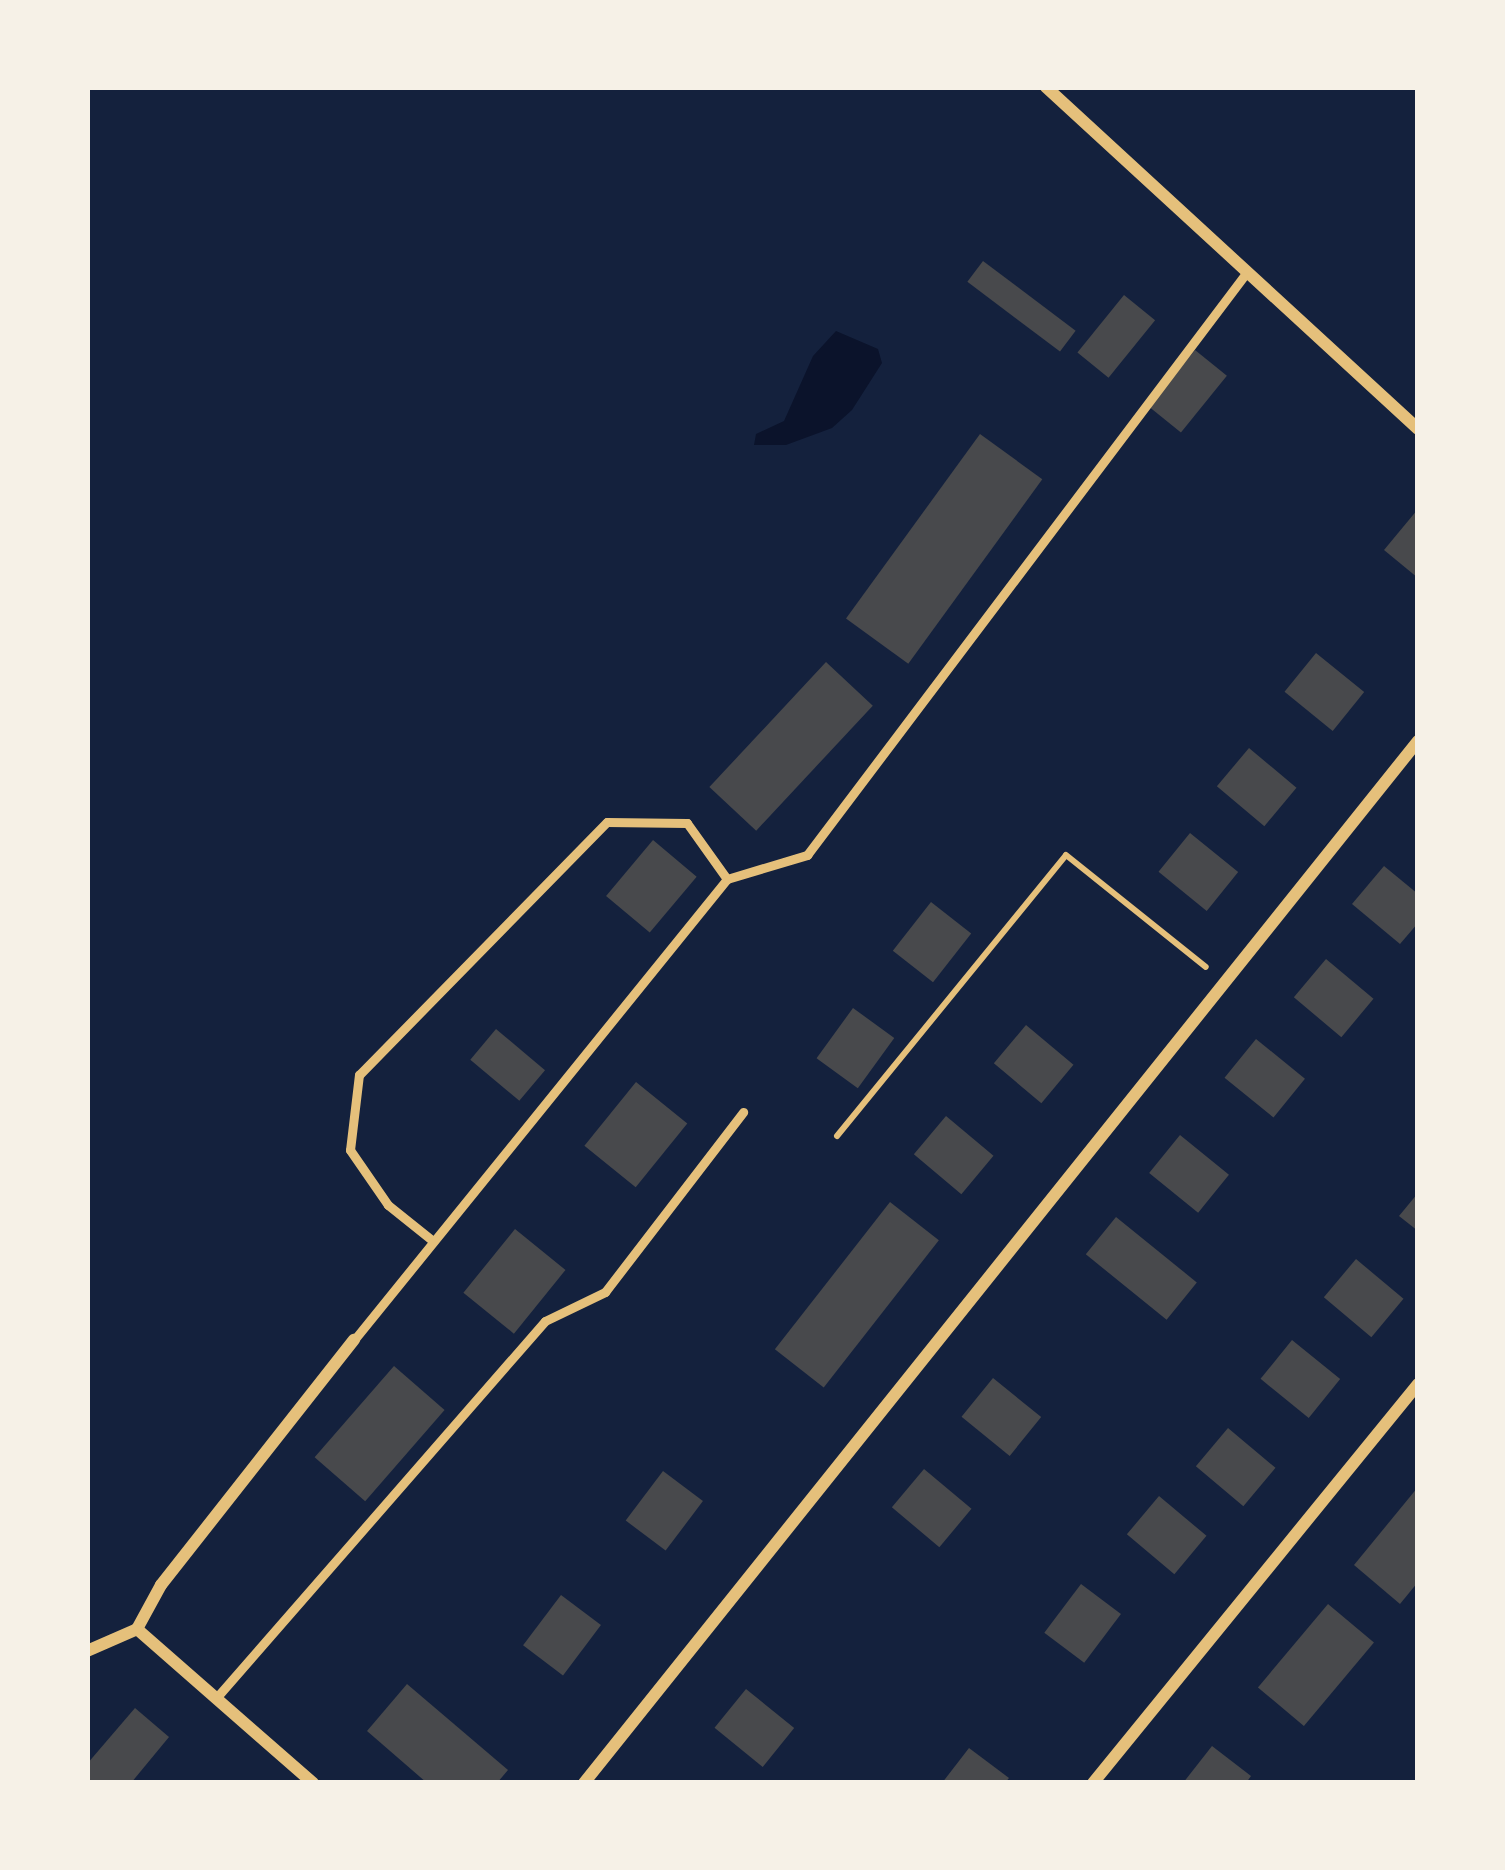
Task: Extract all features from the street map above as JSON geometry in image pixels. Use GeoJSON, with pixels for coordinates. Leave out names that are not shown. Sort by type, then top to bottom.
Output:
{"type":"FeatureCollection","features":[{"type":"Feature","properties":{"kind":"street"},"geometry":{"type":"LineString","coordinates":[[1046,87],[1244,276],[1418,428]]}},
{"type":"Feature","properties":{"kind":"street"},"geometry":{"type":"LineString","coordinates":[[584,1783],[1418,741]]}},
{"type":"Feature","properties":{"kind":"street"},"geometry":{"type":"LineString","coordinates":[[87,1651],[137,1629],[161,1585],[353,1340]]}},
{"type":"Feature","properties":{"kind":"street"},"geometry":{"type":"LineString","coordinates":[[1093,1783],[1418,1384]]}},
{"type":"Feature","properties":{"kind":"street"},"geometry":{"type":"LineString","coordinates":[[137,1629],[313,1783]]}},
{"type":"Feature","properties":{"kind":"lane"},"geometry":{"type":"LineString","coordinates":[[353,1340],[727,879],[807,855],[1244,276]]}},
{"type":"Feature","properties":{"kind":"lane"},"geometry":{"type":"LineString","coordinates":[[434,1241],[388,1204],[350,1150],[359,1075],[607,822],[687,824],[727,879]]}},
{"type":"Feature","properties":{"kind":"lane"},"geometry":{"type":"LineString","coordinates":[[217,1697],[545,1321],[605,1292],[743,1112]]}},
{"type":"Feature","properties":{"kind":"path"},"geometry":{"type":"LineString","coordinates":[[837,1136],[1066,855],[1223,981]]}},
{"type":"Feature","properties":{"kind":"water"},"geometry":{"type":"Polygon","coordinates":[[[836,331],[878,349],[882,363],[852,410],[832,428],[786,445],[754,445],[756,434],[784,421],[813,356],[836,331]]]}},
{"type":"Feature","properties":{"kind":"building"},"geometry":{"type":"Polygon","coordinates":[[[983,261],[1076,331],[1060,352],[967,282],[983,261]]]}},
{"type":"Feature","properties":{"kind":"building"},"geometry":{"type":"Polygon","coordinates":[[[1124,295],[1155,320],[1109,378],[1077,353],[1124,295]]]}},
{"type":"Feature","properties":{"kind":"building"},"geometry":{"type":"Polygon","coordinates":[[[1195,350],[1227,376],[1181,433],[1149,407],[1195,350]]]}},
{"type":"Feature","properties":{"kind":"building"},"geometry":{"type":"Polygon","coordinates":[[[980,434],[1042,479],[908,664],[846,618],[980,434]]]}},
{"type":"Feature","properties":{"kind":"building"},"geometry":{"type":"Polygon","coordinates":[[[1418,509],[1418,578],[1384,550],[1418,509]]]}},
{"type":"Feature","properties":{"kind":"building"},"geometry":{"type":"Polygon","coordinates":[[[1316,653],[1364,692],[1333,731],[1285,692],[1316,653]]]}},
{"type":"Feature","properties":{"kind":"building"},"geometry":{"type":"Polygon","coordinates":[[[826,662],[873,706],[756,831],[709,787],[826,662]]]}},
{"type":"Feature","properties":{"kind":"building"},"geometry":{"type":"Polygon","coordinates":[[[1249,748],[1296,788],[1264,826],[1217,786],[1249,748]]]}},
{"type":"Feature","properties":{"kind":"building"},"geometry":{"type":"Polygon","coordinates":[[[1190,833],[1238,872],[1207,911],[1159,872],[1190,833]]]}},
{"type":"Feature","properties":{"kind":"building"},"geometry":{"type":"Polygon","coordinates":[[[653,840],[697,877],[650,933],[606,896],[653,840]]]}},
{"type":"Feature","properties":{"kind":"building"},"geometry":{"type":"Polygon","coordinates":[[[1384,866],[1418,894],[1418,923],[1400,944],[1352,904],[1384,866]]]}},
{"type":"Feature","properties":{"kind":"building"},"geometry":{"type":"Polygon","coordinates":[[[931,902],[971,933],[933,982],[893,951],[931,902]]]}},
{"type":"Feature","properties":{"kind":"building"},"geometry":{"type":"Polygon","coordinates":[[[1326,959],[1373,999],[1341,1037],[1294,997],[1326,959]]]}},
{"type":"Feature","properties":{"kind":"building"},"geometry":{"type":"Polygon","coordinates":[[[853,1008],[894,1038],[858,1088],[817,1058],[853,1008]]]}},
{"type":"Feature","properties":{"kind":"building"},"geometry":{"type":"Polygon","coordinates":[[[1026,1025],[1073,1065],[1041,1103],[994,1063],[1026,1025]]]}},
{"type":"Feature","properties":{"kind":"building"},"geometry":{"type":"Polygon","coordinates":[[[496,1029],[545,1070],[519,1101],[470,1060],[496,1029]]]}},
{"type":"Feature","properties":{"kind":"building"},"geometry":{"type":"Polygon","coordinates":[[[1256,1039],[1305,1079],[1273,1118],[1225,1078],[1256,1039]]]}},
{"type":"Feature","properties":{"kind":"building"},"geometry":{"type":"Polygon","coordinates":[[[636,1082],[687,1124],[636,1187],[584,1146],[636,1082]]]}},
{"type":"Feature","properties":{"kind":"building"},"geometry":{"type":"Polygon","coordinates":[[[946,1116],[993,1156],[961,1194],[914,1154],[946,1116]]]}},
{"type":"Feature","properties":{"kind":"building"},"geometry":{"type":"Polygon","coordinates":[[[1180,1135],[1229,1175],[1198,1213],[1149,1173],[1180,1135]]]}},
{"type":"Feature","properties":{"kind":"building"},"geometry":{"type":"Polygon","coordinates":[[[1418,1193],[1418,1231],[1399,1216],[1418,1193]]]}},
{"type":"Feature","properties":{"kind":"building"},"geometry":{"type":"Polygon","coordinates":[[[890,1202],[939,1240],[824,1388],[775,1349],[890,1202]]]}},
{"type":"Feature","properties":{"kind":"building"},"geometry":{"type":"Polygon","coordinates":[[[1116,1217],[1197,1282],[1167,1320],[1086,1254],[1116,1217]]]}},
{"type":"Feature","properties":{"kind":"building"},"geometry":{"type":"Polygon","coordinates":[[[515,1229],[566,1270],[514,1334],[463,1293],[515,1229]]]}},
{"type":"Feature","properties":{"kind":"building"},"geometry":{"type":"Polygon","coordinates":[[[1356,1259],[1403,1299],[1371,1337],[1324,1297],[1356,1259]]]}},
{"type":"Feature","properties":{"kind":"building"},"geometry":{"type":"Polygon","coordinates":[[[1292,1340],[1340,1379],[1309,1418],[1261,1379],[1292,1340]]]}},
{"type":"Feature","properties":{"kind":"building"},"geometry":{"type":"Polygon","coordinates":[[[394,1366],[445,1410],[365,1501],[315,1457],[394,1366]]]}},
{"type":"Feature","properties":{"kind":"building"},"geometry":{"type":"Polygon","coordinates":[[[993,1378],[1041,1417],[1010,1456],[962,1417],[993,1378]]]}},
{"type":"Feature","properties":{"kind":"building"},"geometry":{"type":"Polygon","coordinates":[[[1228,1428],[1275,1468],[1243,1506],[1196,1466],[1228,1428]]]}},
{"type":"Feature","properties":{"kind":"building"},"geometry":{"type":"Polygon","coordinates":[[[924,1469],[971,1509],[939,1547],[892,1507],[924,1469]]]}},
{"type":"Feature","properties":{"kind":"building"},"geometry":{"type":"Polygon","coordinates":[[[663,1471],[703,1501],[666,1551],[626,1521],[663,1471]]]}},
{"type":"Feature","properties":{"kind":"building"},"geometry":{"type":"Polygon","coordinates":[[[1418,1487],[1418,1582],[1400,1604],[1354,1565],[1418,1487]]]}},
{"type":"Feature","properties":{"kind":"building"},"geometry":{"type":"Polygon","coordinates":[[[1159,1496],[1206,1536],[1174,1574],[1127,1534],[1159,1496]]]}},
{"type":"Feature","properties":{"kind":"building"},"geometry":{"type":"Polygon","coordinates":[[[1081,1584],[1121,1614],[1084,1663],[1044,1633],[1081,1584]]]}},
{"type":"Feature","properties":{"kind":"building"},"geometry":{"type":"Polygon","coordinates":[[[561,1595],[601,1625],[563,1675],[523,1645],[561,1595]]]}},
{"type":"Feature","properties":{"kind":"building"},"geometry":{"type":"Polygon","coordinates":[[[1328,1604],[1374,1643],[1304,1726],[1258,1687],[1328,1604]]]}},
{"type":"Feature","properties":{"kind":"building"},"geometry":{"type":"Polygon","coordinates":[[[407,1684],[508,1770],[497,1783],[427,1783],[367,1731],[407,1684]]]}},
{"type":"Feature","properties":{"kind":"building"},"geometry":{"type":"Polygon","coordinates":[[[746,1689],[794,1728],[763,1767],[715,1728],[746,1689]]]}},
{"type":"Feature","properties":{"kind":"building"},"geometry":{"type":"Polygon","coordinates":[[[135,1708],[169,1737],[131,1783],[87,1783],[87,1764],[135,1708]]]}},
{"type":"Feature","properties":{"kind":"building"},"geometry":{"type":"Polygon","coordinates":[[[1212,1746],[1251,1776],[1246,1783],[1183,1783],[1212,1746]]]}},
{"type":"Feature","properties":{"kind":"building"},"geometry":{"type":"Polygon","coordinates":[[[969,1748],[1009,1778],[1005,1783],[942,1783],[969,1748]]]}}]}
